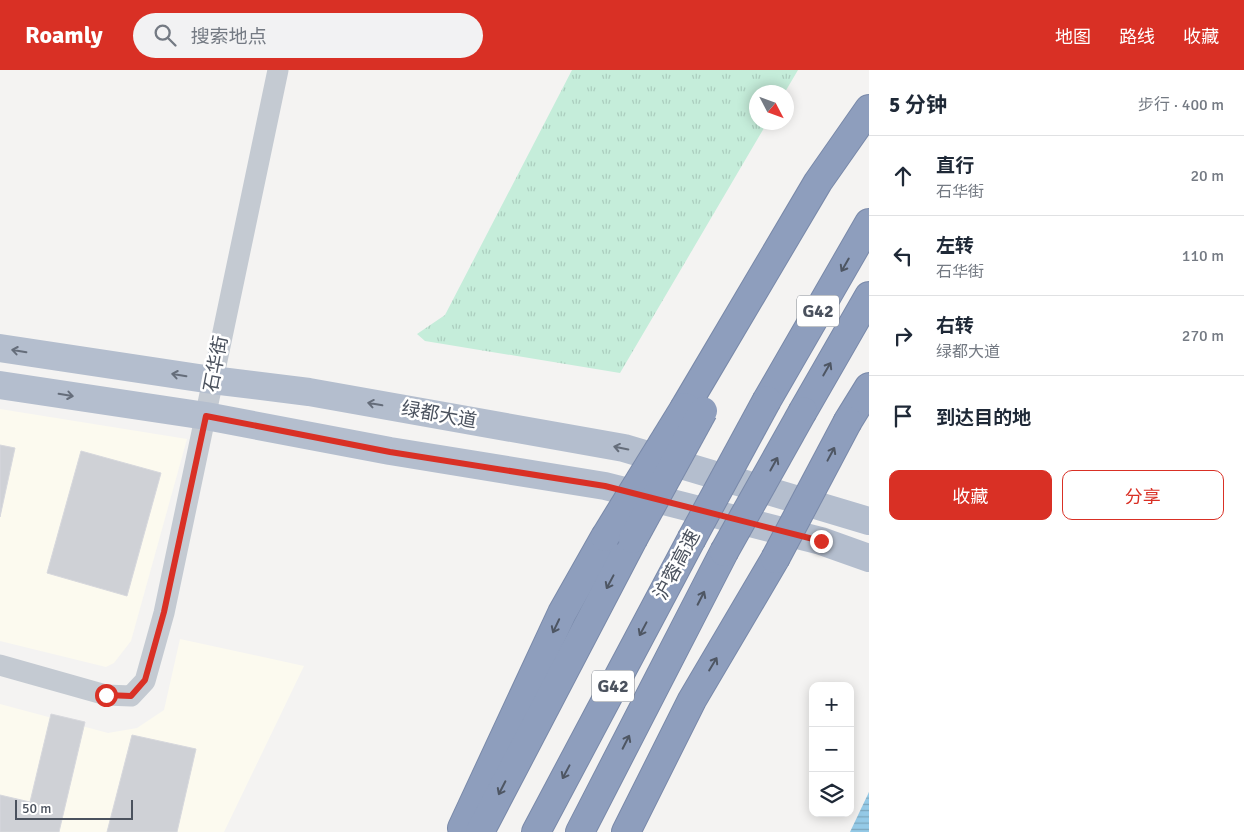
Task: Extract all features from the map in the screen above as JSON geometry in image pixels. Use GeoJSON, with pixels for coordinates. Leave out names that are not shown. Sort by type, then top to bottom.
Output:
{"type":"FeatureCollection","features":[{"type":"Feature","properties":{"kind":"highway"},"geometry":{"type":"LineString","coordinates":[[465,831],[562,613],[605,537],[694,409],[869,111]]}},
{"type":"Feature","properties":{"kind":"highway","name":"沪蓉高速"},"geometry":{"type":"LineString","coordinates":[[536,832],[767,400],[869,223]]}},
{"type":"Feature","properties":{"kind":"highway","name":"沪蓉高速"},"geometry":{"type":"LineString","coordinates":[[580,832],[724,552],[869,296]]}},
{"type":"Feature","properties":{"kind":"highway"},"geometry":{"type":"LineString","coordinates":[[618,832],[692,700],[775,559],[848,421],[869,387]]}},
{"type":"Feature","properties":{"kind":"highway"},"geometry":{"type":"LineString","coordinates":[[465,831],[633,539],[694,409]]}},
{"type":"Feature","properties":{"kind":"highway"},"geometry":{"type":"LineString","coordinates":[[626,832],[692,700]]}},
{"type":"Feature","properties":{"kind":"main road","name":"绿都大道"},"geometry":{"type":"LineString","coordinates":[[0,348],[212,380],[309,392],[624,448],[869,521]]}},
{"type":"Feature","properties":{"kind":"main road"},"geometry":{"type":"LineString","coordinates":[[0,385],[206,416],[390,452],[605,486],[821,541],[869,558]]}},
{"type":"Feature","properties":{"kind":"street","name":"石华街"},"geometry":{"type":"LineString","coordinates":[[0,665],[106,695],[131,696],[145,680],[164,612],[278,70]]}},
{"type":"Feature","properties":{"kind":"shaded area"},"geometry":{"type":"Polygon","coordinates":[[[0,409],[187,439],[131,641],[114,663],[106,667],[0,641],[0,409]]]}},
{"type":"Feature","properties":{"kind":"shaded area"},"geometry":{"type":"Polygon","coordinates":[[[180,639],[304,666],[224,832],[0,832],[0,704],[108,733],[137,728],[164,710],[180,639]]]}},
{"type":"Feature","properties":{"kind":"green space"},"geometry":{"type":"Polygon","coordinates":[[[572,70],[798,70],[789,85],[749,85],[749,130],[763,130],[620,373],[425,341],[417,334],[445,315],[572,70]]]}},
{"type":"Feature","properties":{"kind":"water"},"geometry":{"type":"Polygon","coordinates":[[[869,792],[869,832],[850,832],[869,792]]]}},
{"type":"Feature","properties":{"kind":"building"},"geometry":{"type":"Polygon","coordinates":[[[0,445],[15,448],[0,517],[0,445]]]}},
{"type":"Feature","properties":{"kind":"building"},"geometry":{"type":"Polygon","coordinates":[[[81,451],[161,473],[127,596],[47,573],[81,451]]]}},
{"type":"Feature","properties":{"kind":"building"},"geometry":{"type":"Polygon","coordinates":[[[51,714],[85,722],[59,832],[0,832],[0,795],[30,802],[51,714]]]}},
{"type":"Feature","properties":{"kind":"building"},"geometry":{"type":"Polygon","coordinates":[[[132,735],[196,749],[177,832],[107,832],[132,735]]]}},
{"type":"Feature","properties":{"kind":"route"},"geometry":{"type":"LineString","coordinates":[[106,695],[131,696],[145,680],[164,612],[206,416],[390,452],[605,486],[821,541]]}}]}
